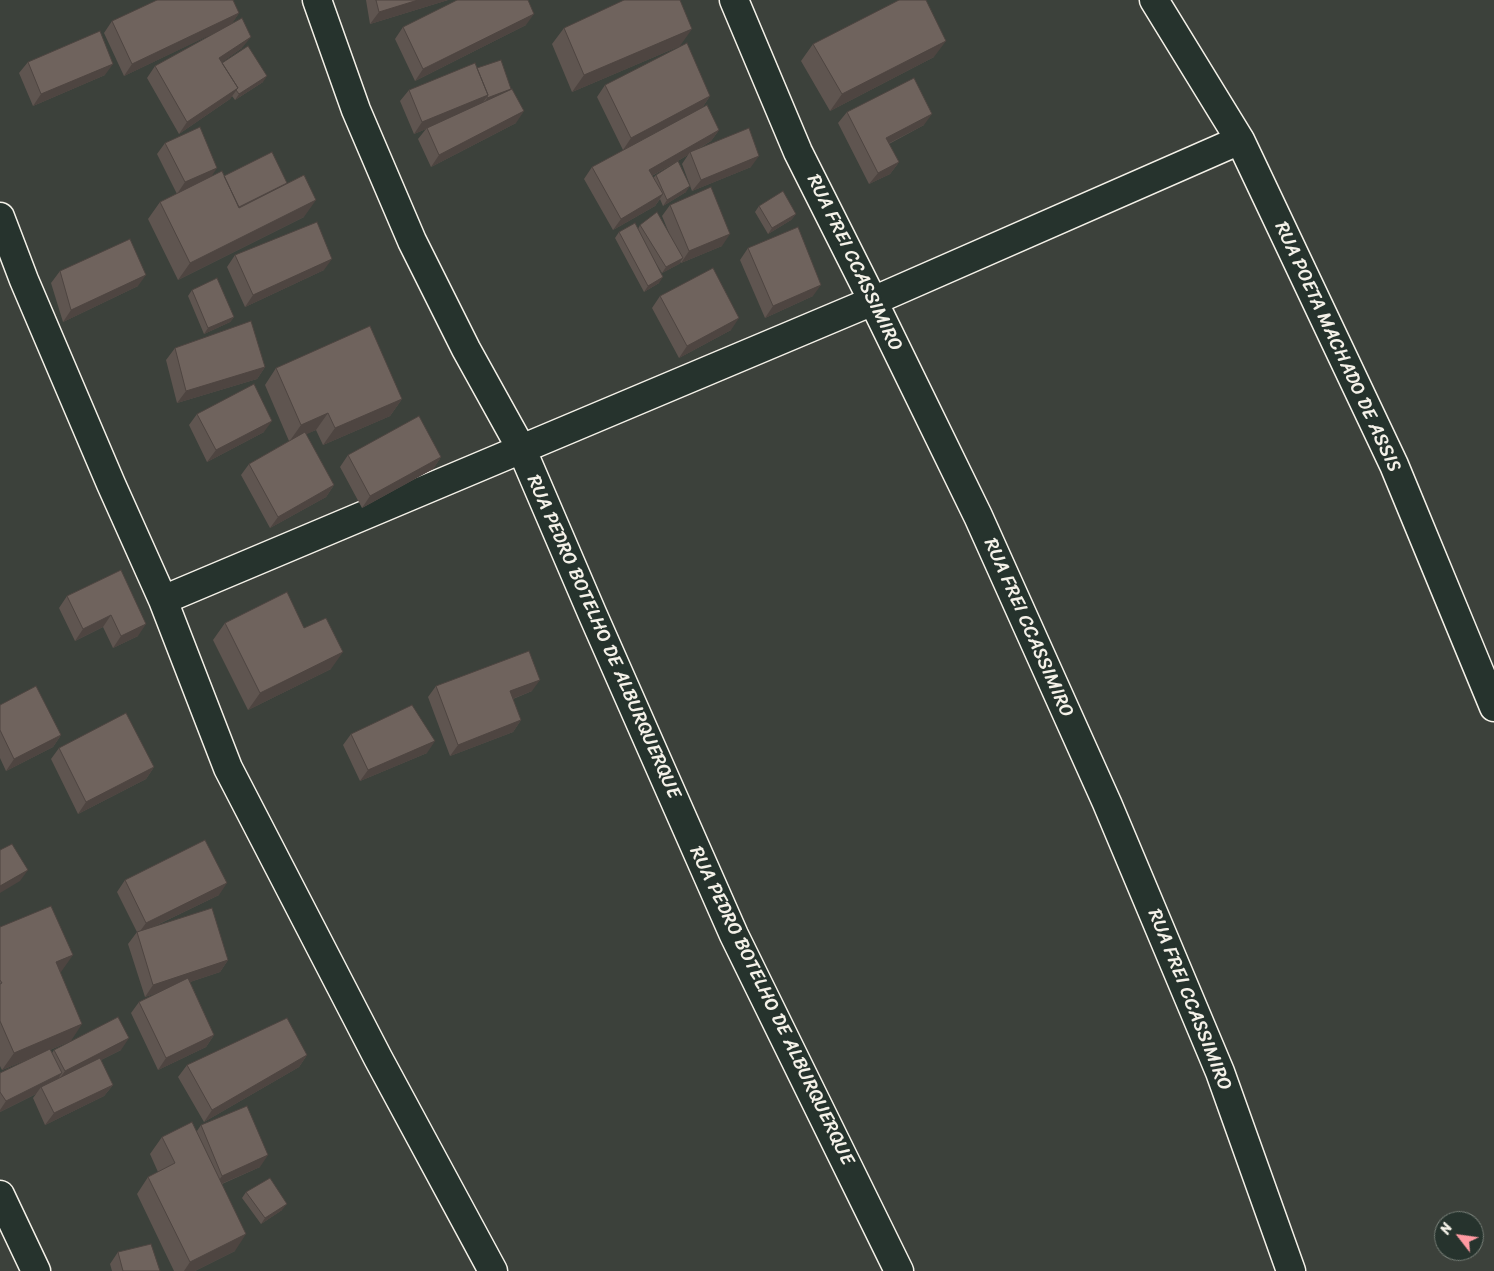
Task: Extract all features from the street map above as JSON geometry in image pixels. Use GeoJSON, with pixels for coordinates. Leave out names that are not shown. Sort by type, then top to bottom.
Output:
{"type":"FeatureCollection","features":[{"type":"Feature","properties":{"kind":"street","name":"RUA PEDRO BOTELHO DE ALBURQUERQUE"},"geometry":{"type":"LineString","coordinates":[[317,0],[356,110],[412,240],[466,349],[522,450],[734,935],[899,1271]]}},
{"type":"Feature","properties":{"kind":"street","name":"RUA FREI CCASSIMIRO"},"geometry":{"type":"LineString","coordinates":[[734,0],[798,152],[978,516],[1107,803],[1220,1072],[1291,1271]]}},
{"type":"Feature","properties":{"kind":"street","name":"RUA POETA MACHADO DE ASSIS"},"geometry":{"type":"LineString","coordinates":[[1154,0],[1240,140],[1394,465],[1494,707]]}},
{"type":"Feature","properties":{"kind":"street"},"geometry":{"type":"LineString","coordinates":[[163,600],[873,301],[1240,140]]}},
{"type":"Feature","properties":{"kind":"street"},"geometry":{"type":"LineString","coordinates":[[0,217],[24,280],[163,600],[228,768],[378,1058],[493,1271]]}},
{"type":"Feature","properties":{"kind":"street"},"geometry":{"type":"LineString","coordinates":[[0,1195],[36,1271]]}},
{"type":"Feature","properties":{"kind":"building"},"geometry":{"type":"Polygon","coordinates":[[[157,0],[233,0],[239,13],[132,64],[112,21],[157,0]]]}},
{"type":"Feature","properties":{"kind":"building"},"geometry":{"type":"Polygon","coordinates":[[[376,0],[418,0],[379,12],[376,0]]]}},
{"type":"Feature","properties":{"kind":"building"},"geometry":{"type":"Polygon","coordinates":[[[457,0],[528,0],[534,14],[423,69],[403,27],[457,0]]]}},
{"type":"Feature","properties":{"kind":"building"},"geometry":{"type":"Polygon","coordinates":[[[624,0],[680,0],[692,29],[584,75],[564,28],[624,0]]]}},
{"type":"Feature","properties":{"kind":"building"},"geometry":{"type":"Polygon","coordinates":[[[899,0],[926,0],[946,41],[842,94],[813,44],[899,0]]]}},
{"type":"Feature","properties":{"kind":"building"},"geometry":{"type":"Polygon","coordinates":[[[242,18],[251,37],[219,58],[238,88],[187,122],[155,66],[242,18]]]}},
{"type":"Feature","properties":{"kind":"building"},"geometry":{"type":"Polygon","coordinates":[[[100,31],[113,64],[41,94],[28,62],[100,31]]]}},
{"type":"Feature","properties":{"kind":"building"},"geometry":{"type":"Polygon","coordinates":[[[687,43],[710,96],[631,138],[605,85],[687,43]]]}},
{"type":"Feature","properties":{"kind":"building"},"geometry":{"type":"Polygon","coordinates":[[[248,46],[267,76],[239,94],[236,90],[238,88],[222,63],[248,46]]]}},
{"type":"Feature","properties":{"kind":"building"},"geometry":{"type":"Polygon","coordinates":[[[501,60],[511,89],[487,98],[488,95],[477,68],[501,60]]]}},
{"type":"Feature","properties":{"kind":"building"},"geometry":{"type":"Polygon","coordinates":[[[475,63],[488,95],[422,122],[409,90],[475,63]]]}},
{"type":"Feature","properties":{"kind":"building"},"geometry":{"type":"Polygon","coordinates":[[[914,78],[932,114],[886,138],[899,162],[878,173],[847,112],[914,78]]]}},
{"type":"Feature","properties":{"kind":"building"},"geometry":{"type":"Polygon","coordinates":[[[512,89],[524,111],[439,155],[427,128],[512,89]]]}},
{"type":"Feature","properties":{"kind":"building"},"geometry":{"type":"Polygon","coordinates":[[[707,105],[719,130],[649,170],[663,194],[621,219],[592,167],[707,105]]]}},
{"type":"Feature","properties":{"kind":"building"},"geometry":{"type":"Polygon","coordinates":[[[200,127],[217,168],[185,182],[165,143],[200,127]]]}},
{"type":"Feature","properties":{"kind":"building"},"geometry":{"type":"Polygon","coordinates":[[[749,128],[759,156],[701,180],[690,152],[749,128]]]}},
{"type":"Feature","properties":{"kind":"building"},"geometry":{"type":"Polygon","coordinates":[[[272,152],[287,183],[239,207],[224,176],[272,152]]]}},
{"type":"Feature","properties":{"kind":"building"},"geometry":{"type":"Polygon","coordinates":[[[678,161],[690,186],[667,200],[656,175],[678,161]]]}},
{"type":"Feature","properties":{"kind":"building"},"geometry":{"type":"Polygon","coordinates":[[[222,171],[239,208],[304,175],[316,200],[190,263],[160,202],[222,171]]]}},
{"type":"Feature","properties":{"kind":"building"},"geometry":{"type":"Polygon","coordinates":[[[711,187],[730,234],[689,251],[670,205],[711,187]]]}},
{"type":"Feature","properties":{"kind":"building"},"geometry":{"type":"Polygon","coordinates":[[[783,191],[796,214],[772,228],[759,206],[783,191]]]}},
{"type":"Feature","properties":{"kind":"building"},"geometry":{"type":"Polygon","coordinates":[[[657,212],[683,258],[666,267],[640,225],[657,212]]]}},
{"type":"Feature","properties":{"kind":"building"},"geometry":{"type":"Polygon","coordinates":[[[317,222],[332,259],[253,295],[235,255],[317,222]]]}},
{"type":"Feature","properties":{"kind":"building"},"geometry":{"type":"Polygon","coordinates":[[[635,223],[663,277],[648,286],[619,232],[635,223]]]}},
{"type":"Feature","properties":{"kind":"building"},"geometry":{"type":"Polygon","coordinates":[[[798,227],[821,285],[773,306],[748,248],[798,227]]]}},
{"type":"Feature","properties":{"kind":"building"},"geometry":{"type":"Polygon","coordinates":[[[130,239],[146,275],[71,310],[60,271],[130,239]]]}},
{"type":"Feature","properties":{"kind":"building"},"geometry":{"type":"Polygon","coordinates":[[[713,268],[739,318],[687,346],[660,296],[713,268]]]}},
{"type":"Feature","properties":{"kind":"building"},"geometry":{"type":"Polygon","coordinates":[[[217,278],[234,317],[208,328],[192,290],[217,278]]]}},
{"type":"Feature","properties":{"kind":"building"},"geometry":{"type":"Polygon","coordinates":[[[251,321],[265,367],[186,391],[175,348],[251,321]]]}},
{"type":"Feature","properties":{"kind":"building"},"geometry":{"type":"Polygon","coordinates":[[[370,326],[402,399],[335,428],[328,413],[301,425],[276,368],[370,326]]]}},
{"type":"Feature","properties":{"kind":"building"},"geometry":{"type":"Polygon","coordinates":[[[254,384],[272,421],[216,450],[197,414],[254,384]]]}},
{"type":"Feature","properties":{"kind":"building"},"geometry":{"type":"Polygon","coordinates":[[[419,416],[441,457],[370,496],[348,455],[419,416]]]}},
{"type":"Feature","properties":{"kind":"building"},"geometry":{"type":"Polygon","coordinates":[[[305,432],[334,485],[278,517],[249,464],[305,432]]]}},
{"type":"Feature","properties":{"kind":"building"},"geometry":{"type":"Polygon","coordinates":[[[121,570],[146,624],[121,636],[111,615],[83,629],[67,596],[121,570]]]}},
{"type":"Feature","properties":{"kind":"building"},"geometry":{"type":"Polygon","coordinates":[[[287,592],[304,628],[326,618],[343,652],[260,693],[225,623],[287,592]]]}},
{"type":"Feature","properties":{"kind":"building"},"geometry":{"type":"Polygon","coordinates":[[[529,651],[540,680],[510,691],[521,720],[458,745],[436,686],[529,651]]]}},
{"type":"Feature","properties":{"kind":"building"},"geometry":{"type":"Polygon","coordinates":[[[36,686],[61,735],[14,759],[0,730],[0,705],[36,686]]]}},
{"type":"Feature","properties":{"kind":"building"},"geometry":{"type":"Polygon","coordinates":[[[412,705],[435,741],[368,770],[351,734],[412,705]]]}},
{"type":"Feature","properties":{"kind":"building"},"geometry":{"type":"Polygon","coordinates":[[[126,713],[154,767],[86,802],[59,748],[126,713]]]}},
{"type":"Feature","properties":{"kind":"building"},"geometry":{"type":"Polygon","coordinates":[[[205,840],[227,883],[146,923],[125,880],[205,840]]]}},
{"type":"Feature","properties":{"kind":"building"},"geometry":{"type":"Polygon","coordinates":[[[12,844],[28,870],[0,886],[0,850],[12,844]]]}},
{"type":"Feature","properties":{"kind":"building"},"geometry":{"type":"Polygon","coordinates":[[[51,906],[73,955],[56,962],[82,1024],[14,1053],[0,1021],[0,984],[2,983],[0,980],[0,927],[51,906]]]}},
{"type":"Feature","properties":{"kind":"building"},"geometry":{"type":"Polygon","coordinates":[[[212,908],[228,960],[153,985],[137,932],[212,908]]]}},
{"type":"Feature","properties":{"kind":"building"},"geometry":{"type":"Polygon","coordinates":[[[188,978],[214,1035],[166,1058],[139,1002],[188,978]]]}},
{"type":"Feature","properties":{"kind":"building"},"geometry":{"type":"Polygon","coordinates":[[[118,1017],[129,1038],[65,1071],[54,1050],[118,1017]]]}},
{"type":"Feature","properties":{"kind":"building"},"geometry":{"type":"Polygon","coordinates":[[[287,1018],[307,1055],[212,1110],[187,1065],[287,1018]]]}},
{"type":"Feature","properties":{"kind":"building"},"geometry":{"type":"Polygon","coordinates":[[[50,1049],[62,1073],[6,1101],[0,1092],[0,1073],[50,1049]]]}},
{"type":"Feature","properties":{"kind":"building"},"geometry":{"type":"Polygon","coordinates":[[[100,1058],[113,1085],[54,1113],[41,1087],[100,1058]]]}},
{"type":"Feature","properties":{"kind":"building"},"geometry":{"type":"Polygon","coordinates":[[[247,1106],[268,1155],[222,1176],[201,1125],[247,1106]]]}},
{"type":"Feature","properties":{"kind":"building"},"geometry":{"type":"Polygon","coordinates":[[[192,1122],[246,1234],[190,1262],[148,1177],[175,1163],[162,1137],[192,1122]]]}},
{"type":"Feature","properties":{"kind":"building"},"geometry":{"type":"Polygon","coordinates":[[[270,1178],[287,1204],[265,1218],[246,1192],[270,1178]]]}},
{"type":"Feature","properties":{"kind":"building"},"geometry":{"type":"Polygon","coordinates":[[[151,1244],[160,1271],[123,1271],[118,1252],[151,1244]]]}}]}
